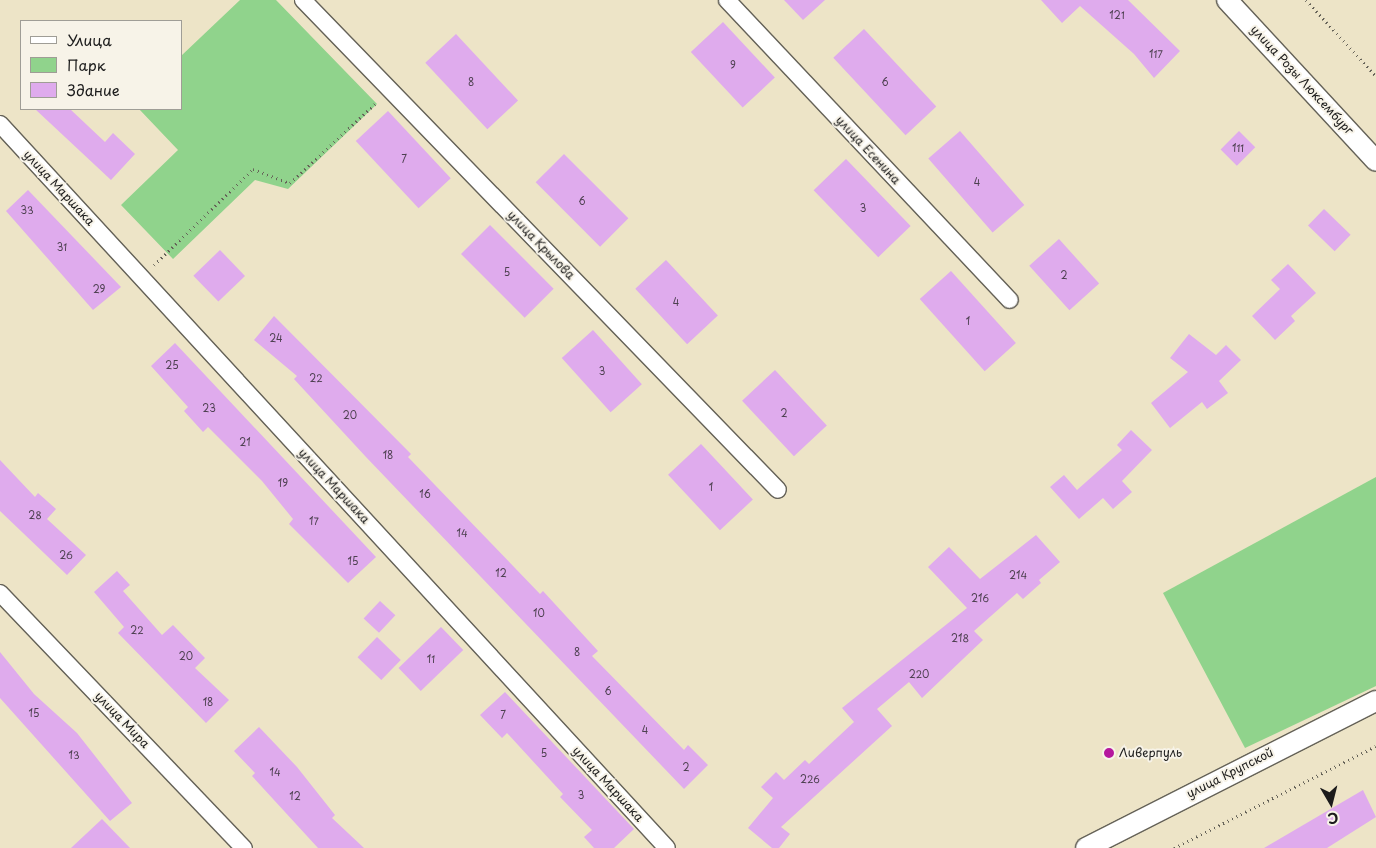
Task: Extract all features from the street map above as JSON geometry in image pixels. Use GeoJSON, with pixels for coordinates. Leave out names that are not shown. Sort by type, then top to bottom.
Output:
{"type":"FeatureCollection","features":[{"type":"Feature","properties":{"kind":"street","name":"улица Крылова"},"geometry":{"type":"LineString","coordinates":[[303,0],[778,490]]}},
{"type":"Feature","properties":{"kind":"street","name":"улица Есенина"},"geometry":{"type":"LineString","coordinates":[[727,0],[1010,300]]}},
{"type":"Feature","properties":{"kind":"street","name":"улица Розы Люксембург"},"geometry":{"type":"LineString","coordinates":[[1227,0],[1376,161]]}},
{"type":"Feature","properties":{"kind":"street","name":"улица Маршака"},"geometry":{"type":"LineString","coordinates":[[0,124],[668,848]]}},
{"type":"Feature","properties":{"kind":"street","name":"улица Мира"},"geometry":{"type":"LineString","coordinates":[[0,593],[244,848]]}},
{"type":"Feature","properties":{"kind":"street","name":"улица Крупской"},"geometry":{"type":"LineString","coordinates":[[1086,848],[1376,701]]}},
{"type":"Feature","properties":{"kind":"path"},"geometry":{"type":"LineString","coordinates":[[1306,0],[1376,76]]}},
{"type":"Feature","properties":{"kind":"path"},"geometry":{"type":"LineString","coordinates":[[142,277],[253,169],[290,183],[390,90]]}},
{"type":"Feature","properties":{"kind":"path"},"geometry":{"type":"LineString","coordinates":[[1174,848],[1376,746]]}},
{"type":"Feature","properties":{"kind":"green space"},"geometry":{"type":"Polygon","coordinates":[[[240,0],[276,0],[377,104],[288,189],[255,180],[173,259],[121,205],[178,150],[140,110],[182,110],[182,55],[240,0]]]}},
{"type":"Feature","properties":{"kind":"green space"},"geometry":{"type":"Polygon","coordinates":[[[1376,477],[1376,686],[1245,748],[1163,593],[1376,477]]]}},
{"type":"Feature","properties":{"kind":"building"},"geometry":{"type":"Polygon","coordinates":[[[784,0],[825,0],[803,20],[784,0]]]}},
{"type":"Feature","properties":{"kind":"building"},"geometry":{"type":"Polygon","coordinates":[[[1041,0],[1128,0],[1180,51],[1154,78],[1134,54],[1080,6],[1062,23],[1041,0]]]}},
{"type":"Feature","properties":{"kind":"building"},"geometry":{"type":"Polygon","coordinates":[[[723,22],[775,78],[743,108],[691,52],[723,22]]]}},
{"type":"Feature","properties":{"kind":"building"},"geometry":{"type":"Polygon","coordinates":[[[864,29],[936,107],[906,135],[833,58],[864,29]]]}},
{"type":"Feature","properties":{"kind":"building"},"geometry":{"type":"Polygon","coordinates":[[[456,34],[518,101],[487,129],[425,63],[456,34]]]}},
{"type":"Feature","properties":{"kind":"building"},"geometry":{"type":"Polygon","coordinates":[[[36,110],[71,110],[105,142],[113,133],[135,154],[111,180],[36,110]]]}},
{"type":"Feature","properties":{"kind":"building"},"geometry":{"type":"Polygon","coordinates":[[[388,111],[451,178],[419,208],[356,141],[388,111]]]}},
{"type":"Feature","properties":{"kind":"building"},"geometry":{"type":"Polygon","coordinates":[[[960,131],[1024,205],[993,233],[928,159],[960,131]]]}},
{"type":"Feature","properties":{"kind":"building"},"geometry":{"type":"Polygon","coordinates":[[[1239,131],[1255,147],[1237,166],[1221,149],[1239,131]]]}},
{"type":"Feature","properties":{"kind":"building"},"geometry":{"type":"Polygon","coordinates":[[[564,154],[628,218],[600,247],[536,182],[564,154]]]}},
{"type":"Feature","properties":{"kind":"building"},"geometry":{"type":"Polygon","coordinates":[[[846,159],[911,226],[878,257],[814,190],[846,159]]]}},
{"type":"Feature","properties":{"kind":"building"},"geometry":{"type":"Polygon","coordinates":[[[28,190],[121,287],[93,310],[6,211],[28,190]]]}},
{"type":"Feature","properties":{"kind":"building"},"geometry":{"type":"Polygon","coordinates":[[[1324,209],[1351,235],[1335,251],[1308,226],[1324,209]]]}},
{"type":"Feature","properties":{"kind":"building"},"geometry":{"type":"Polygon","coordinates":[[[490,225],[554,289],[525,318],[461,254],[490,225]]]}},
{"type":"Feature","properties":{"kind":"building"},"geometry":{"type":"Polygon","coordinates":[[[1059,239],[1099,284],[1069,310],[1029,266],[1059,239]]]}},
{"type":"Feature","properties":{"kind":"building"},"geometry":{"type":"Polygon","coordinates":[[[220,250],[245,276],[218,302],[193,276],[220,250]]]}},
{"type":"Feature","properties":{"kind":"building"},"geometry":{"type":"Polygon","coordinates":[[[666,260],[718,316],[687,344],[635,289],[666,260]]]}},
{"type":"Feature","properties":{"kind":"building"},"geometry":{"type":"Polygon","coordinates":[[[1288,264],[1316,293],[1291,316],[1295,321],[1275,340],[1252,316],[1280,289],[1271,280],[1288,264]]]}},
{"type":"Feature","properties":{"kind":"building"},"geometry":{"type":"Polygon","coordinates":[[[951,271],[1016,343],[985,371],[920,299],[951,271]]]}},
{"type":"Feature","properties":{"kind":"building"},"geometry":{"type":"Polygon","coordinates":[[[274,316],[411,454],[408,457],[540,594],[543,591],[598,651],[592,656],[684,750],[688,745],[708,765],[684,789],[366,457],[294,379],[297,376],[254,340],[274,316]]]}},
{"type":"Feature","properties":{"kind":"building"},"geometry":{"type":"Polygon","coordinates":[[[593,330],[642,384],[611,412],[562,358],[593,330]]]}},
{"type":"Feature","properties":{"kind":"building"},"geometry":{"type":"Polygon","coordinates":[[[1189,334],[1216,355],[1226,345],[1241,360],[1219,381],[1228,393],[1207,409],[1202,402],[1170,428],[1151,403],[1188,372],[1170,358],[1189,334]]]}},
{"type":"Feature","properties":{"kind":"building"},"geometry":{"type":"Polygon","coordinates":[[[175,343],[376,557],[348,583],[289,524],[293,519],[262,481],[208,427],[203,432],[184,411],[188,407],[151,366],[175,343]]]}},
{"type":"Feature","properties":{"kind":"building"},"geometry":{"type":"Polygon","coordinates":[[[775,370],[827,426],[794,456],[742,401],[775,370]]]}},
{"type":"Feature","properties":{"kind":"building"},"geometry":{"type":"Polygon","coordinates":[[[1131,430],[1152,450],[1122,481],[1132,492],[1113,509],[1103,498],[1079,519],[1050,487],[1064,475],[1077,490],[1122,450],[1117,445],[1131,430]]]}},
{"type":"Feature","properties":{"kind":"building"},"geometry":{"type":"Polygon","coordinates":[[[701,444],[753,500],[720,530],[668,475],[701,444]]]}},
{"type":"Feature","properties":{"kind":"building"},"geometry":{"type":"Polygon","coordinates":[[[0,460],[35,497],[38,493],[56,509],[47,519],[86,555],[67,575],[0,511],[0,460]]]}},
{"type":"Feature","properties":{"kind":"building"},"geometry":{"type":"Polygon","coordinates":[[[1036,535],[1060,562],[1039,580],[1041,583],[1023,599],[1017,593],[974,631],[983,640],[922,698],[909,682],[877,709],[892,726],[781,827],[790,834],[779,848],[772,848],[748,828],[773,798],[761,787],[776,772],[784,780],[805,760],[809,764],[854,722],[842,708],[967,608],[928,567],[949,547],[980,579],[1036,535]]]}},
{"type":"Feature","properties":{"kind":"building"},"geometry":{"type":"Polygon","coordinates":[[[117,571],[130,585],[123,591],[162,635],[173,625],[205,658],[195,668],[229,700],[206,723],[118,633],[124,627],[94,592],[117,571]]]}},
{"type":"Feature","properties":{"kind":"building"},"geometry":{"type":"Polygon","coordinates":[[[380,601],[395,615],[379,633],[364,619],[380,601]]]}},
{"type":"Feature","properties":{"kind":"building"},"geometry":{"type":"Polygon","coordinates":[[[441,627],[463,650],[421,691],[399,668],[441,627]]]}},
{"type":"Feature","properties":{"kind":"building"},"geometry":{"type":"Polygon","coordinates":[[[377,637],[401,660],[381,680],[358,657],[377,637]]]}},
{"type":"Feature","properties":{"kind":"building"},"geometry":{"type":"Polygon","coordinates":[[[0,652],[34,694],[77,733],[132,803],[110,821],[0,698],[0,652]]]}},
{"type":"Feature","properties":{"kind":"building"},"geometry":{"type":"Polygon","coordinates":[[[505,692],[634,829],[614,848],[594,848],[584,837],[592,830],[560,797],[563,794],[507,733],[502,738],[480,715],[505,692]]]}},
{"type":"Feature","properties":{"kind":"building"},"geometry":{"type":"Polygon","coordinates":[[[259,727],[297,767],[335,815],[332,818],[364,848],[318,848],[252,776],[255,773],[234,751],[259,727]]]}},
{"type":"Feature","properties":{"kind":"building"},"geometry":{"type":"Polygon","coordinates":[[[1363,790],[1376,817],[1327,848],[1264,848],[1363,790]]]}},
{"type":"Feature","properties":{"kind":"building"},"geometry":{"type":"Polygon","coordinates":[[[102,819],[130,848],[71,848],[102,819]]]}},
{"type":"Feature","properties":{"kind":"place","name":"Ливерпуль"},"geometry":{"type":"Point","coordinates":[1109,753]}}]}
